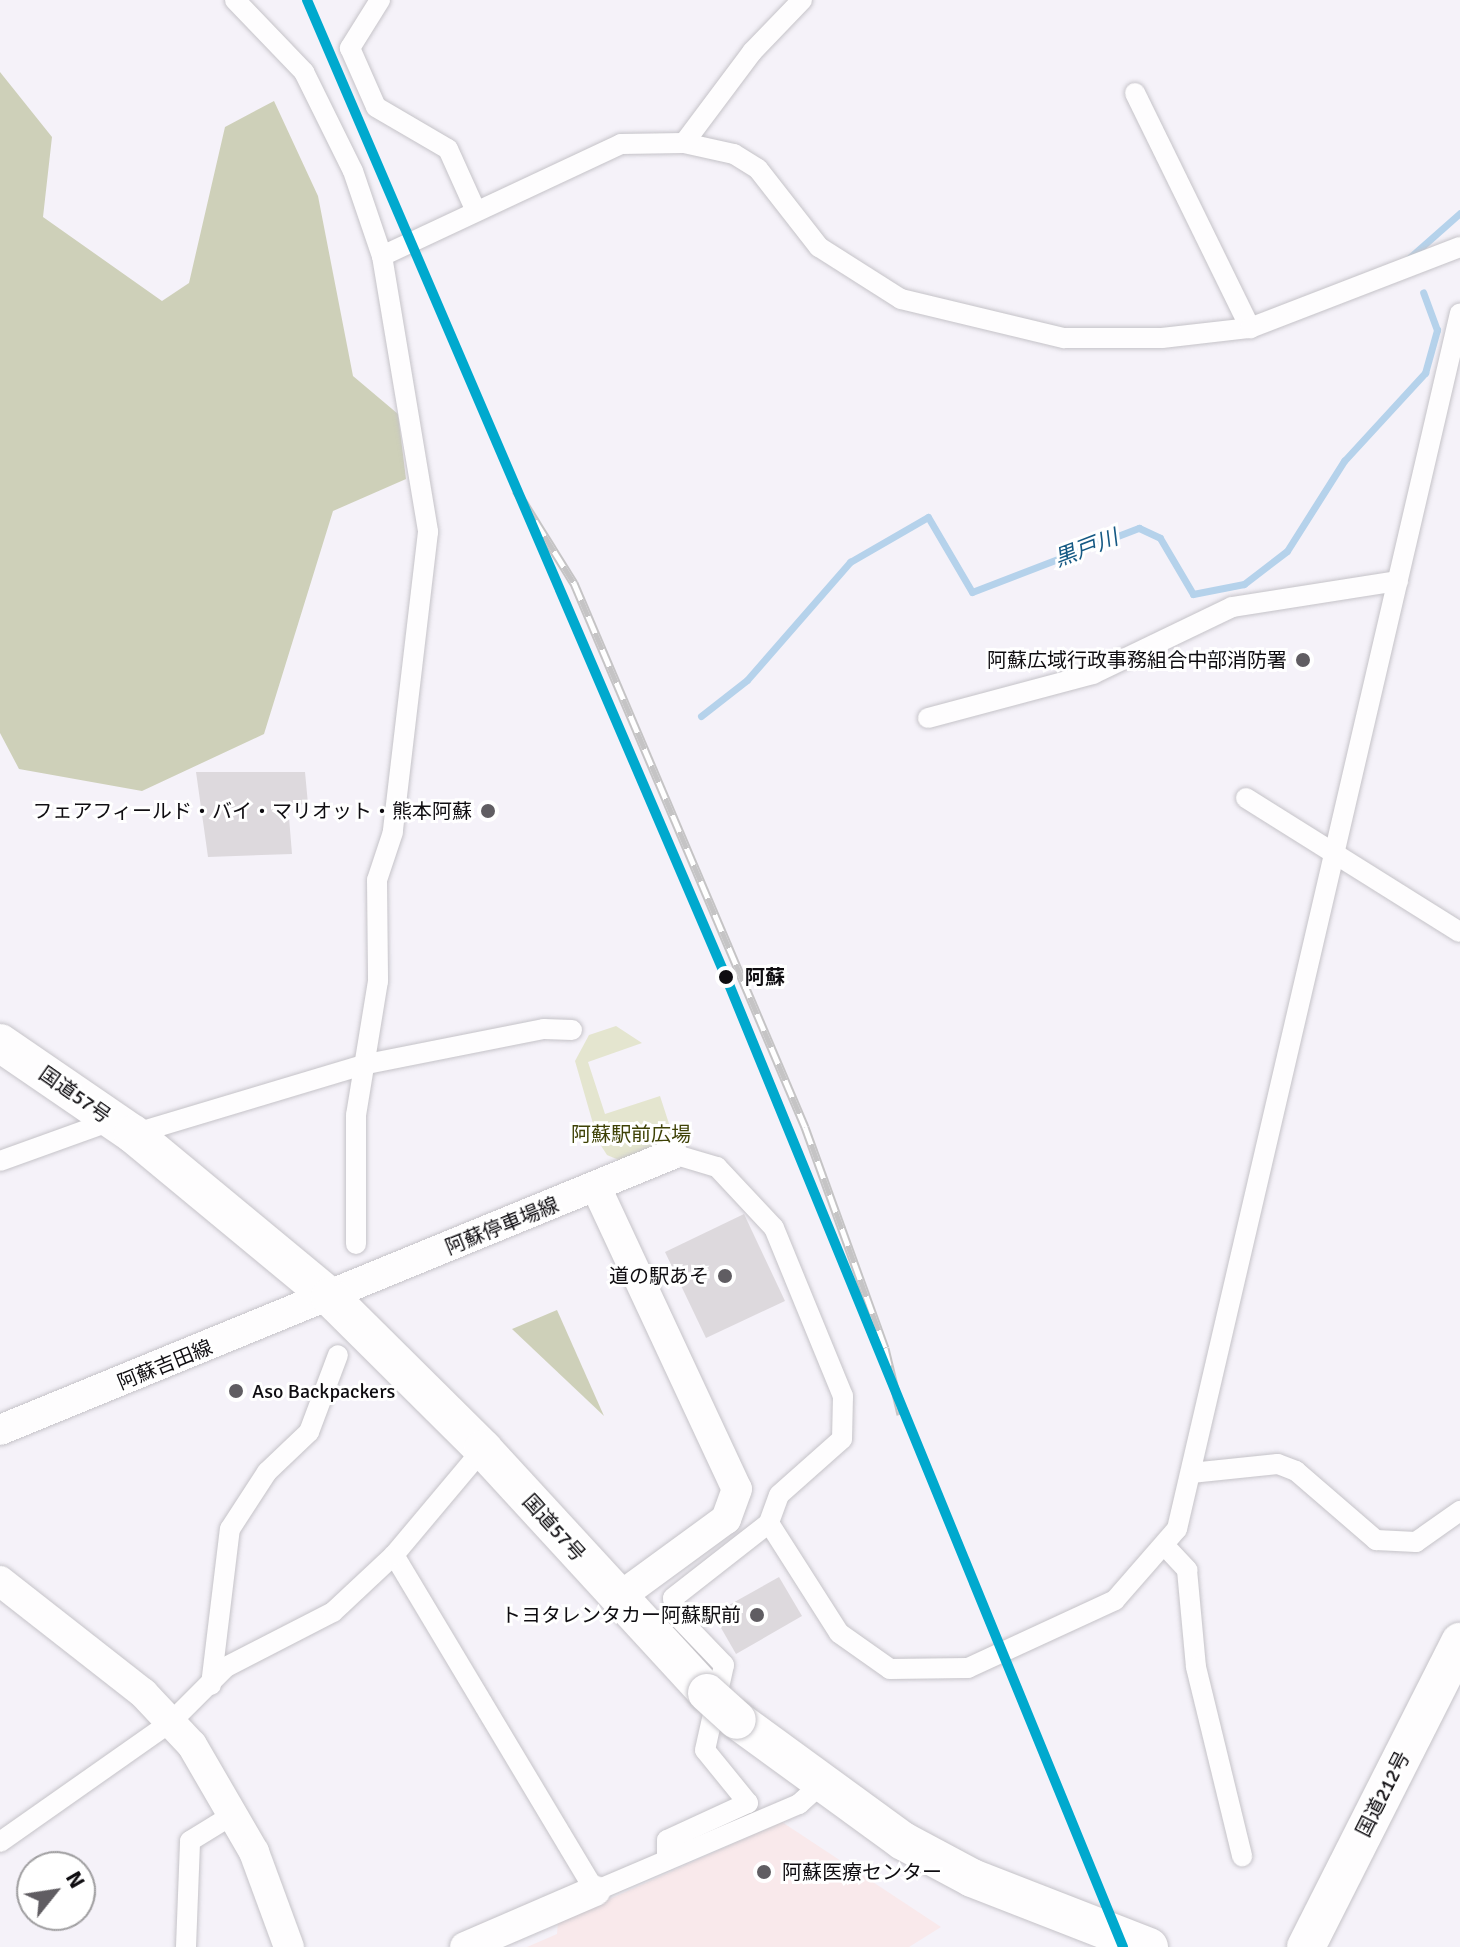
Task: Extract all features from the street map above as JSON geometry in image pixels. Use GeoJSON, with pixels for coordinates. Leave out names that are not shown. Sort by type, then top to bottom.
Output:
{"type":"FeatureCollection","features":[{"type":"Feature","properties":{"kind":"highway","name":"国道57号"},"geometry":{"type":"LineString","coordinates":[[0,1043],[122,1128],[330,1297],[483,1449],[707,1693],[737,1720],[820,1785],[961,1872],[1060,1914],[1147,1946]]}},
{"type":"Feature","properties":{"kind":"highway","name":"国道212号"},"geometry":{"type":"LineString","coordinates":[[1306,1947],[1460,1642]]}},
{"type":"Feature","properties":{"kind":"street"},"geometry":{"type":"LineString","coordinates":[[235,0],[277,41],[319,97],[382,256],[428,532],[393,832],[377,880],[378,981],[367,1064],[356,1115],[356,1244]]}},
{"type":"Feature","properties":{"kind":"street"},"geometry":{"type":"LineString","coordinates":[[380,0],[350,48],[376,107],[448,149],[475,209]]}},
{"type":"Feature","properties":{"kind":"street"},"geometry":{"type":"LineString","coordinates":[[684,143],[752,52],[802,0]]}},
{"type":"Feature","properties":{"kind":"street"},"geometry":{"type":"LineString","coordinates":[[1135,93],[1250,328]]}},
{"type":"Feature","properties":{"kind":"street"},"geometry":{"type":"LineString","coordinates":[[382,256],[475,209],[621,144],[684,143],[734,154],[758,169],[819,247],[901,299],[1064,338],[1162,338],[1250,328],[1460,247]]}},
{"type":"Feature","properties":{"kind":"street"},"geometry":{"type":"LineString","coordinates":[[769,1523],[839,1633],[867,1659],[916,1673],[968,1668],[1077,1622],[1115,1600],[1177,1529],[1460,313]]}},
{"type":"Feature","properties":{"kind":"street"},"geometry":{"type":"LineString","coordinates":[[928,718],[1093,674],[1232,607],[1398,581]]}},
{"type":"Feature","properties":{"kind":"street"},"geometry":{"type":"LineString","coordinates":[[1246,798],[1460,932]]}},
{"type":"Feature","properties":{"kind":"street"},"geometry":{"type":"LineString","coordinates":[[0,1161],[367,1064],[544,1029],[572,1030]]}},
{"type":"Feature","properties":{"kind":"street"},"geometry":{"type":"LineString","coordinates":[[667,1860],[667,1840],[748,1803],[705,1750],[724,1665],[677,1616],[673,1598],[769,1523],[779,1495],[842,1439],[843,1396],[774,1228],[717,1167],[673,1154]]}},
{"type":"Feature","properties":{"kind":"street","name":"阿蘇停車場線"},"geometry":{"type":"LineString","coordinates":[[330,1297],[673,1154]]}},
{"type":"Feature","properties":{"kind":"street"},"geometry":{"type":"LineString","coordinates":[[596,1187],[737,1489],[726,1519],[618,1598]]}},
{"type":"Feature","properties":{"kind":"street","name":"阿蘇吉田線"},"geometry":{"type":"LineString","coordinates":[[0,1430],[330,1297]]}},
{"type":"Feature","properties":{"kind":"street"},"geometry":{"type":"LineString","coordinates":[[211,1685],[230,1529],[267,1472],[309,1432],[338,1355]]}},
{"type":"Feature","properties":{"kind":"street"},"geometry":{"type":"LineString","coordinates":[[0,1842],[171,1722],[226,1667],[333,1612],[394,1555],[483,1449]]}},
{"type":"Feature","properties":{"kind":"street"},"geometry":{"type":"LineString","coordinates":[[1191,1473],[1278,1464],[1296,1471],[1376,1540],[1416,1542],[1460,1511]]}},
{"type":"Feature","properties":{"kind":"street"},"geometry":{"type":"LineString","coordinates":[[1165,1546],[1187,1570],[1196,1667],[1242,1856]]}},
{"type":"Feature","properties":{"kind":"street"},"geometry":{"type":"LineString","coordinates":[[394,1555],[595,1891]]}},
{"type":"Feature","properties":{"kind":"street"},"geometry":{"type":"LineString","coordinates":[[0,1581],[108,1664],[171,1722],[234,1814],[289,1947]]}},
{"type":"Feature","properties":{"kind":"street"},"geometry":{"type":"LineString","coordinates":[[465,1947],[799,1804],[820,1785]]}},
{"type":"Feature","properties":{"kind":"street"},"geometry":{"type":"LineString","coordinates":[[186,1947],[190,1841],[234,1814]]}},
{"type":"Feature","properties":{"kind":"shaded area","name":"阿蘇医療センター"},"geometry":{"type":"Polygon","coordinates":[[[782,1822],[941,1927],[909,1947],[527,1947],[557,1934],[558,1922],[782,1822]]]}},
{"type":"Feature","properties":{"kind":"green space"},"geometry":{"type":"Polygon","coordinates":[[[0,72],[52,137],[43,217],[162,301],[189,283],[225,127],[274,101],[318,196],[353,376],[398,414],[406,479],[333,511],[264,734],[142,791],[19,769],[0,733],[0,72]]]}},
{"type":"Feature","properties":{"kind":"green space","name":"阿蘇駅前広場"},"geometry":{"type":"Polygon","coordinates":[[[616,1026],[642,1043],[588,1062],[605,1114],[660,1096],[672,1133],[669,1144],[626,1163],[607,1155],[598,1141],[575,1061],[589,1035],[616,1026]]]}},
{"type":"Feature","properties":{"kind":"green space"},"geometry":{"type":"Polygon","coordinates":[[[557,1310],[604,1416],[512,1329],[557,1310]]]}},
{"type":"Feature","properties":{"kind":"building"},"geometry":{"type":"Polygon","coordinates":[[[196,772],[305,772],[308,804],[288,805],[292,854],[208,857],[196,772]]]}},
{"type":"Feature","properties":{"kind":"building","name":"道の駅あそ"},"geometry":{"type":"Polygon","coordinates":[[[744,1214],[785,1301],[706,1338],[665,1252],[744,1214]]]}},
{"type":"Feature","properties":{"kind":"building","name":"トヨタレンタカー阿蘇駅前"},"geometry":{"type":"Polygon","coordinates":[[[779,1577],[802,1616],[736,1654],[713,1614],[779,1577]]]}},
{"type":"Feature","properties":{"kind":"waterway","name":"黒戸川"},"geometry":{"type":"LineString","coordinates":[[1408,259],[1460,213]]}},
{"type":"Feature","properties":{"kind":"waterway","name":"黒戸川"},"geometry":{"type":"LineString","coordinates":[[701,716],[747,680],[850,562],[928,517],[972,592],[1139,528],[1160,538],[1193,594],[1244,584],[1287,551],[1344,461],[1425,373],[1437,330],[1423,292]]}},
{"type":"Feature","properties":{"kind":"railway"},"geometry":{"type":"LineString","coordinates":[[516,490],[574,583],[805,1127],[885,1348],[901,1414]]}},
{"type":"Feature","properties":{"kind":"transit line"},"geometry":{"type":"LineString","coordinates":[[307,0],[726,977],[1123,1947]]}},
{"type":"Feature","properties":{"kind":"place","name":"阿蘇広域行政事務組合中部消防署"},"geometry":{"type":"Point","coordinates":[1303,660]}},
{"type":"Feature","properties":{"kind":"place","name":"フェアフィールド・バイ・マリオット・熊本阿蘇"},"geometry":{"type":"Point","coordinates":[488,811]}},
{"type":"Feature","properties":{"kind":"place","name":"阿蘇"},"geometry":{"type":"Point","coordinates":[726,977]}},
{"type":"Feature","properties":{"kind":"place","name":"道の駅あそ"},"geometry":{"type":"Point","coordinates":[725,1276]}},
{"type":"Feature","properties":{"kind":"place","name":"Aso Backpackers"},"geometry":{"type":"Point","coordinates":[236,1391]}},
{"type":"Feature","properties":{"kind":"place","name":"トヨタレンタカー阿蘇駅前"},"geometry":{"type":"Point","coordinates":[757,1615]}},
{"type":"Feature","properties":{"kind":"place","name":"阿蘇医療センター"},"geometry":{"type":"Point","coordinates":[764,1872]}}]}
